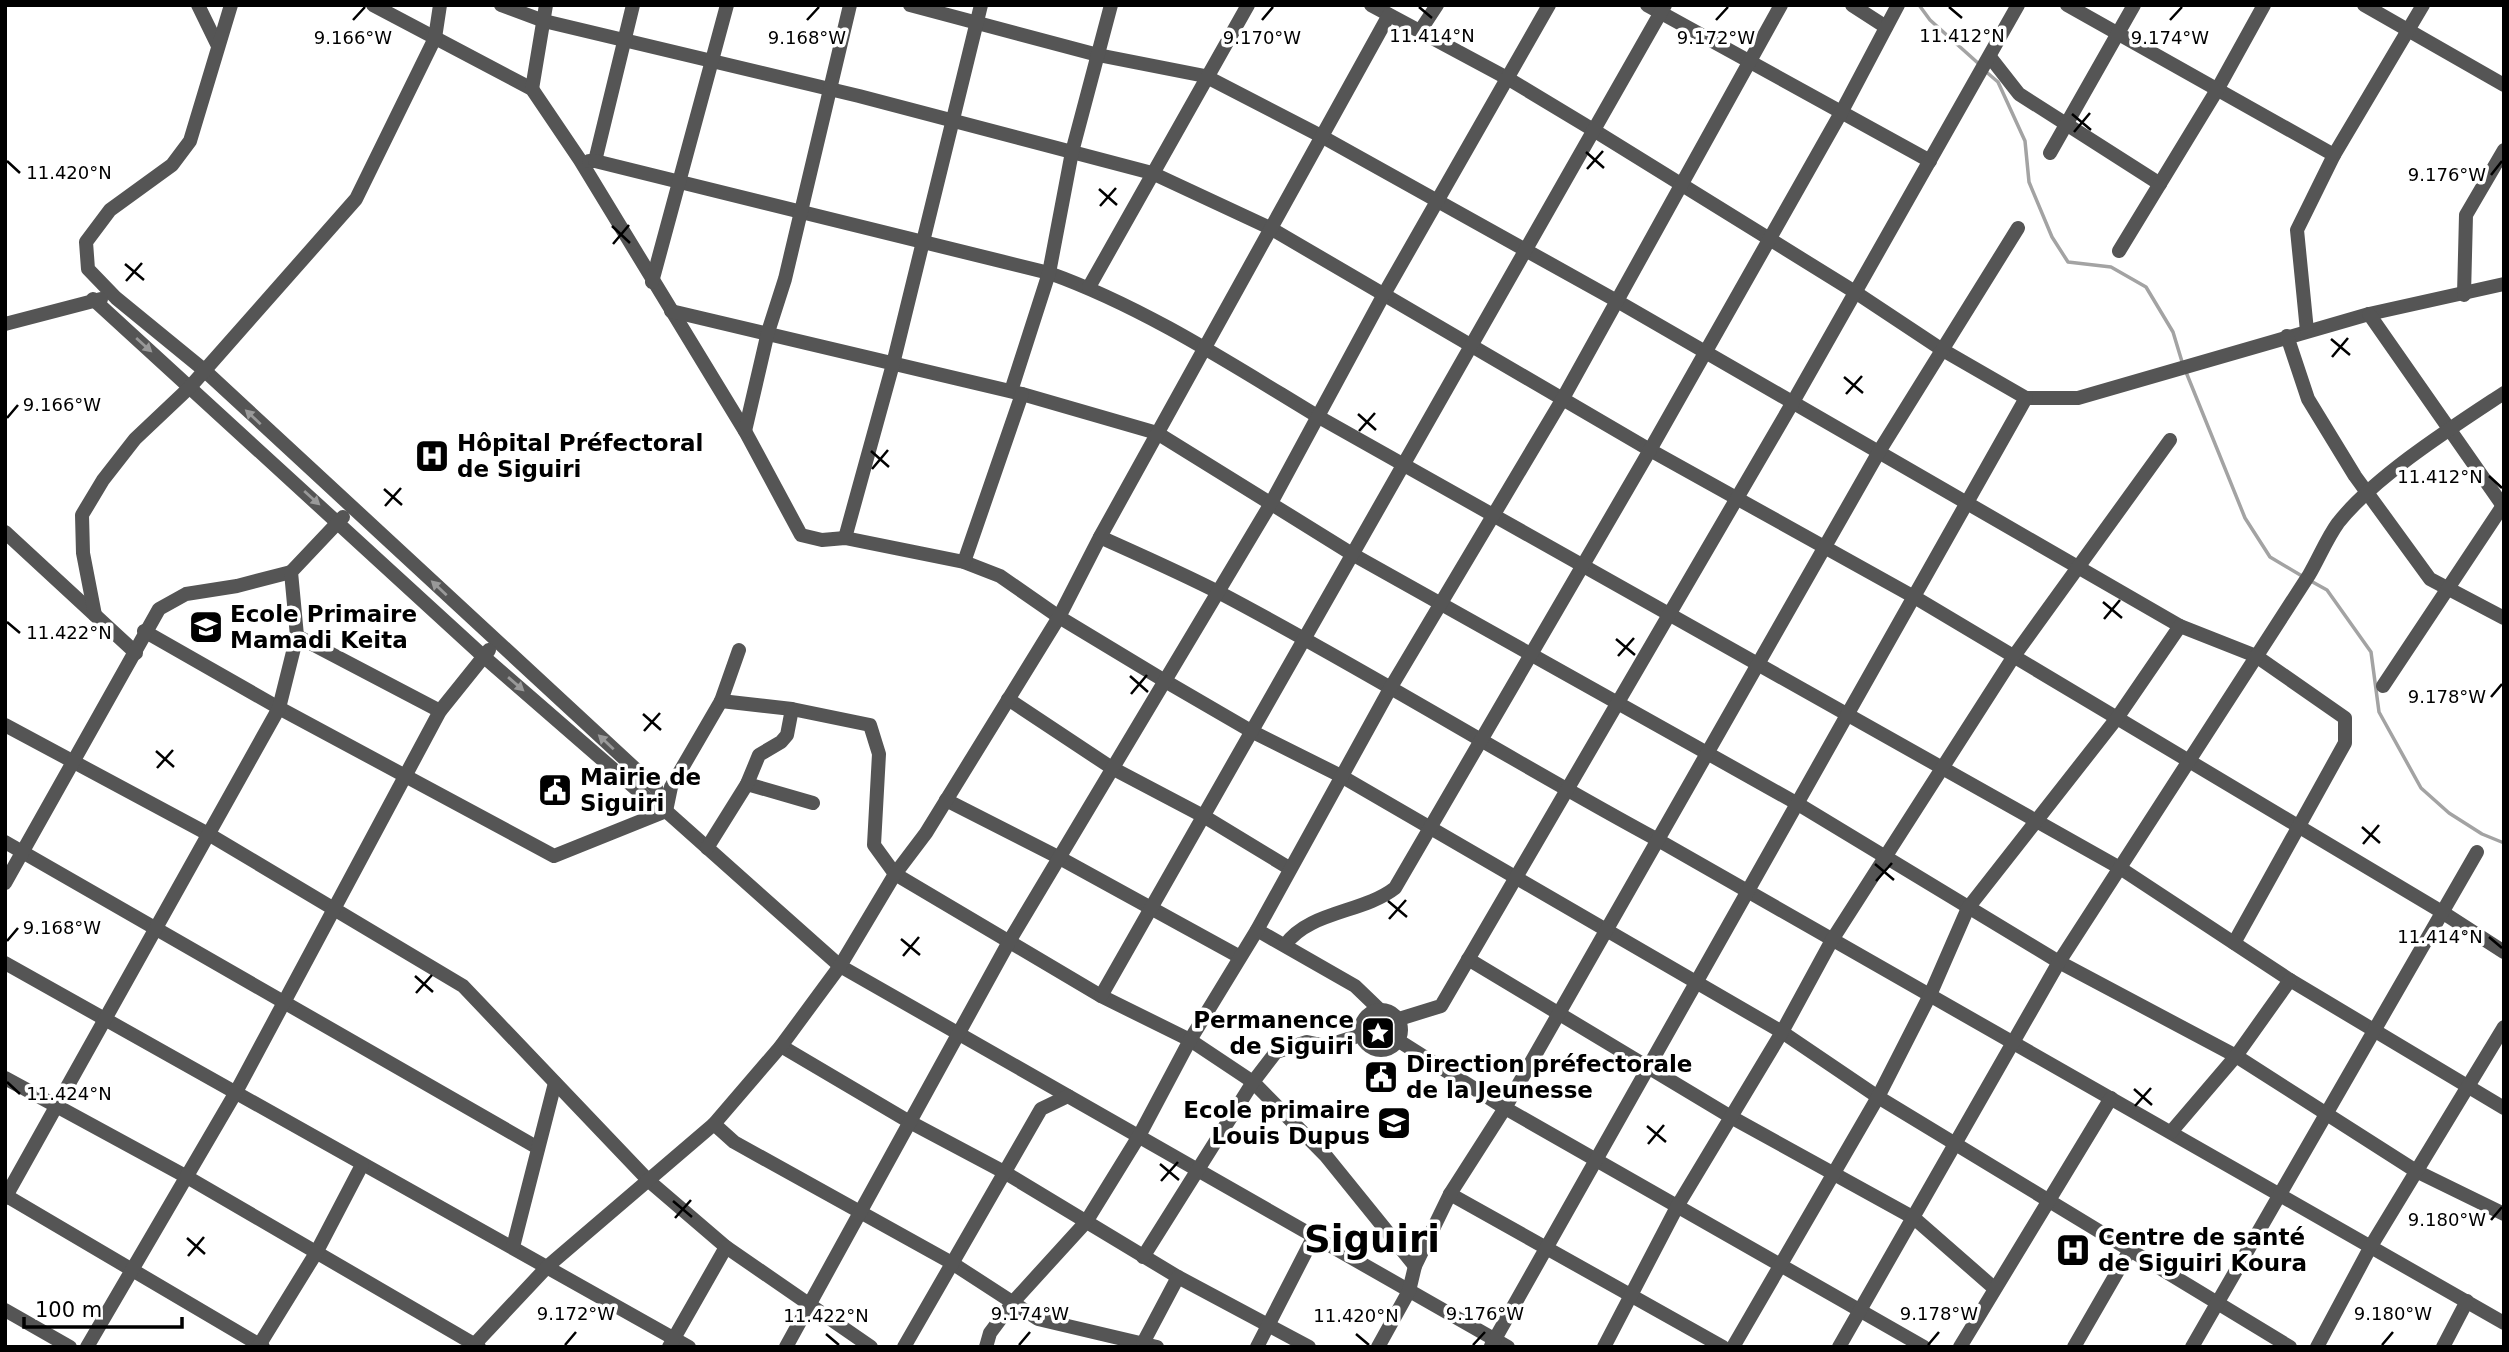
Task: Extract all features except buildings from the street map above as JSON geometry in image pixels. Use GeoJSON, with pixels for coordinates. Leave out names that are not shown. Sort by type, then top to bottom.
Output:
{"type":"FeatureCollection","features":[{"type":"Feature","properties":{"kind":"street"},"geometry":{"type":"LineString","coordinates":[[198,5],[218,46]]}},
{"type":"Feature","properties":{"kind":"street"},"geometry":{"type":"LineString","coordinates":[[231,5],[190,141],[172,165],[110,210],[86,242],[88,269],[116,298],[204,370],[656,788],[666,811]]}},
{"type":"Feature","properties":{"kind":"street"},"geometry":{"type":"LineString","coordinates":[[373,5],[531,89],[588,161],[652,282],[745,431],[801,535],[822,540],[845,538],[964,562],[1000,576],[1059,617],[1165,681],[1251,731],[1341,776],[1782,1032],[1878,1097],[2290,1347]]}},
{"type":"Feature","properties":{"kind":"street"},"geometry":{"type":"LineString","coordinates":[[95,615],[83,553],[82,514],[103,480],[135,439],[190,387],[356,199],[435,38],[439,5]]}},
{"type":"Feature","properties":{"kind":"street"},"geometry":{"type":"LineString","coordinates":[[501,5],[544,21],[711,63],[830,89],[1152,173],[1270,228],[1469,347],[1916,598],[2442,912],[2504,952]]}},
{"type":"Feature","properties":{"kind":"street"},"geometry":{"type":"LineString","coordinates":[[531,89],[546,5]]}},
{"type":"Feature","properties":{"kind":"street"},"geometry":{"type":"LineString","coordinates":[[588,161],[633,5]]}},
{"type":"Feature","properties":{"kind":"street"},"geometry":{"type":"LineString","coordinates":[[652,282],[727,5]]}},
{"type":"Feature","properties":{"kind":"street"},"geometry":{"type":"LineString","coordinates":[[745,431],[768,332],[801,213],[850,5]]}},
{"type":"Feature","properties":{"kind":"street"},"geometry":{"type":"LineString","coordinates":[[910,5],[976,20],[1098,55],[1205,76],[1438,200],[1880,450],[2078,569],[2180,626],[2256,656],[2345,718],[2345,743],[2234,943]]}},
{"type":"Feature","properties":{"kind":"street"},"geometry":{"type":"LineString","coordinates":[[845,538],[893,364],[981,5]]}},
{"type":"Feature","properties":{"kind":"street"},"geometry":{"type":"LineString","coordinates":[[964,562],[1016,393],[1049,273],[1072,152],[1111,5]]}},
{"type":"Feature","properties":{"kind":"street"},"geometry":{"type":"LineString","coordinates":[[1089,288],[1205,76],[1248,5]]}},
{"type":"Feature","properties":{"kind":"street"},"geometry":{"type":"LineString","coordinates":[[1371,5],[1507,78],[1769,238],[1941,349],[2026,398],[2078,398],[2369,313],[2464,295],[2504,284]]}},
{"type":"Feature","properties":{"kind":"street"},"geometry":{"type":"LineString","coordinates":[[1420,31],[1437,5]]}},
{"type":"Feature","properties":{"kind":"street"},"geometry":{"type":"LineString","coordinates":[[786,1347],[1010,940],[1270,505],[1383,296],[1549,5]]}},
{"type":"Feature","properties":{"kind":"street"},"geometry":{"type":"LineString","coordinates":[[1647,5],[1663,9],[1748,62],[1930,161]]}},
{"type":"Feature","properties":{"kind":"street"},"geometry":{"type":"LineString","coordinates":[[986,1347],[990,1333],[1014,1301],[1086,1222],[1139,1136],[1190,1040],[1257,930],[1391,687],[1562,400],[1781,5]]}},
{"type":"Feature","properties":{"kind":"street"},"geometry":{"type":"LineString","coordinates":[[1852,5],[1886,27]]}},
{"type":"Feature","properties":{"kind":"street"},"geometry":{"type":"LineString","coordinates":[[1285,945],[1304,927],[1373,902],[1395,888],[1650,450],[1842,111],[1898,5]]}},
{"type":"Feature","properties":{"kind":"street"},"geometry":{"type":"LineString","coordinates":[[1399,1019],[1441,1006],[1793,402],[2018,5]]}},
{"type":"Feature","properties":{"kind":"street"},"geometry":{"type":"LineString","coordinates":[[2067,5],[2334,155]]}},
{"type":"Feature","properties":{"kind":"street"},"geometry":{"type":"LineString","coordinates":[[2050,153],[2134,5]]}},
{"type":"Feature","properties":{"kind":"street"},"geometry":{"type":"LineString","coordinates":[[2119,251],[2217,90],[2264,5]]}},
{"type":"Feature","properties":{"kind":"street"},"geometry":{"type":"LineString","coordinates":[[2364,5],[2504,85]]}},
{"type":"Feature","properties":{"kind":"street"},"geometry":{"type":"LineString","coordinates":[[2307,331],[2297,230],[2334,155],[2423,5]]}},
{"type":"Feature","properties":{"kind":"street"},"geometry":{"type":"LineString","coordinates":[[1101,996],[1663,9]]}},
{"type":"Feature","properties":{"kind":"street"},"geometry":{"type":"LineString","coordinates":[[5,1078],[187,1177],[475,1346],[548,1266],[714,1124],[781,1045],[840,966],[895,874],[946,800],[1059,617],[1157,433],[1389,15]]}},
{"type":"Feature","properties":{"kind":"street"},"geometry":{"type":"LineString","coordinates":[[1985,64],[2019,94],[2160,184]]}},
{"type":"Feature","properties":{"kind":"street"},"geometry":{"type":"LineString","coordinates":[[2464,295],[2466,215],[2504,150]]}},
{"type":"Feature","properties":{"kind":"street"},"geometry":{"type":"LineString","coordinates":[[588,161],[1049,273],[1089,288],[1204,348],[1403,464],[2120,867],[2290,980],[2504,1108]]}},
{"type":"Feature","properties":{"kind":"street"},"geometry":{"type":"LineString","coordinates":[[1378,1347],[1409,1290],[1415,1266],[1450,1194],[1505,1108],[1880,450],[2018,228]]}},
{"type":"Feature","properties":{"kind":"street"},"geometry":{"type":"LineString","coordinates":[[5,324],[93,299],[116,298]]}},
{"type":"Feature","properties":{"kind":"street"},"geometry":{"type":"LineString","coordinates":[[93,299],[483,656],[651,802],[666,811],[840,966],[1409,1290],[1498,1344],[1546,1246],[1916,598],[2026,398]]}},
{"type":"Feature","properties":{"kind":"street"},"geometry":{"type":"LineString","coordinates":[[670,311],[768,332],[1016,393],[1157,433],[1352,554],[1798,804],[2059,962],[2236,1056],[2416,1171],[2504,1214]]}},
{"type":"Feature","properties":{"kind":"street"},"geometry":{"type":"LineString","coordinates":[[2369,313],[2503,505],[2383,686]]}},
{"type":"Feature","properties":{"kind":"street"},"geometry":{"type":"LineString","coordinates":[[2287,336],[2308,399],[2367,493],[2430,579],[2504,618]]}},
{"type":"Feature","properties":{"kind":"street"},"geometry":{"type":"LineString","coordinates":[[1839,1347],[2059,962],[2307,578],[2338,523],[2367,493],[2450,429],[2504,393]]}},
{"type":"Feature","properties":{"kind":"street"},"geometry":{"type":"LineString","coordinates":[[1604,1347],[1678,1205],[1782,1032],[1832,940],[2014,656],[2170,440]]}},
{"type":"Feature","properties":{"kind":"street"},"geometry":{"type":"LineString","coordinates":[[5,883],[159,608],[186,593],[237,586],[292,572],[352,508]]}},
{"type":"Feature","properties":{"kind":"street"},"geometry":{"type":"LineString","coordinates":[[5,532],[136,653]]}},
{"type":"Feature","properties":{"kind":"street"},"geometry":{"type":"LineString","coordinates":[[1100,537],[1218,592],[1391,687],[1567,790],[1658,839],[2504,1323]]}},
{"type":"Feature","properties":{"kind":"street"},"geometry":{"type":"LineString","coordinates":[[292,572],[297,636],[279,708],[6,1196],[260,1346],[316,1253],[362,1165]]}},
{"type":"Feature","properties":{"kind":"street"},"geometry":{"type":"LineString","coordinates":[[1733,1347],[1878,1097],[1930,995],[1968,908],[2117,718],[2180,626]]}},
{"type":"Feature","properties":{"kind":"street"},"geometry":{"type":"LineString","coordinates":[[145,631],[405,778],[554,856],[666,811]]}},
{"type":"Feature","properties":{"kind":"street"},"geometry":{"type":"LineString","coordinates":[[297,636],[440,710]]}},
{"type":"Feature","properties":{"kind":"street"},"geometry":{"type":"LineString","coordinates":[[87,1347],[236,1092],[440,710],[496,640]]}},
{"type":"Feature","properties":{"kind":"street"},"geometry":{"type":"LineString","coordinates":[[666,811],[671,787],[721,701],[739,650]]}},
{"type":"Feature","properties":{"kind":"street"},"geometry":{"type":"LineString","coordinates":[[1008,699],[1112,768],[1205,817],[1289,869]]}},
{"type":"Feature","properties":{"kind":"street"},"geometry":{"type":"LineString","coordinates":[[721,701],[792,709],[870,725],[879,754],[874,845],[895,874],[1101,996],[1190,1040],[1253,1082],[1326,1156],[1415,1266]]}},
{"type":"Feature","properties":{"kind":"street"},"geometry":{"type":"LineString","coordinates":[[707,848],[747,784],[759,755],[782,742],[787,735],[792,709]]}},
{"type":"Feature","properties":{"kind":"street"},"geometry":{"type":"LineString","coordinates":[[5,724],[210,835],[463,986],[649,1181],[726,1247],[870,1347]]}},
{"type":"Feature","properties":{"kind":"street"},"geometry":{"type":"LineString","coordinates":[[747,784],[813,803]]}},
{"type":"Feature","properties":{"kind":"street"},"geometry":{"type":"LineString","coordinates":[[946,800],[1058,857],[1240,957]]}},
{"type":"Feature","properties":{"kind":"street"},"geometry":{"type":"LineString","coordinates":[[5,842],[538,1148]]}},
{"type":"Feature","properties":{"kind":"street"},"geometry":{"type":"LineString","coordinates":[[2192,1347],[2477,852]]}},
{"type":"Feature","properties":{"kind":"street"},"geometry":{"type":"LineString","coordinates":[[1257,930],[1355,986],[1380,1010]]}},
{"type":"Feature","properties":{"kind":"street"},"geometry":{"type":"LineString","coordinates":[[1468,960],[1648,1069],[1834,1176],[1913,1218],[1994,1288]]}},
{"type":"Feature","properties":{"kind":"street"},"geometry":{"type":"LineString","coordinates":[[5,963],[362,1165],[548,1266],[671,1342],[689,1347]]}},
{"type":"Feature","properties":{"kind":"street"},"geometry":{"type":"LineString","coordinates":[[2171,1132],[2236,1056],[2290,980]]}},
{"type":"Feature","properties":{"kind":"street"},"geometry":{"type":"LineString","coordinates":[[1373,1011],[1394,1014],[1399,1019],[1402,1030],[1399,1041],[1389,1050],[1369,1047],[1361,1035],[1363,1021],[1373,1011]]}},
{"type":"Feature","properties":{"kind":"street"},"geometry":{"type":"LineString","coordinates":[[2317,1347],[2371,1246],[2504,1027]]}},
{"type":"Feature","properties":{"kind":"street"},"geometry":{"type":"LineString","coordinates":[[1143,1256],[1253,1082],[1276,1052],[1307,1042],[1326,1046],[1361,1035]]}},
{"type":"Feature","properties":{"kind":"street"},"geometry":{"type":"LineString","coordinates":[[1399,1041],[1505,1108],[1924,1347]]}},
{"type":"Feature","properties":{"kind":"street"},"geometry":{"type":"LineString","coordinates":[[781,1045],[908,1121],[1004,1172],[1178,1277],[1309,1347]]}},
{"type":"Feature","properties":{"kind":"street"},"geometry":{"type":"LineString","coordinates":[[1039,1079],[1041,1109]]}},
{"type":"Feature","properties":{"kind":"street"},"geometry":{"type":"LineString","coordinates":[[513,1247],[555,1083]]}},
{"type":"Feature","properties":{"kind":"street"},"geometry":{"type":"LineString","coordinates":[[904,1347],[1041,1109],[1068,1096]]}},
{"type":"Feature","properties":{"kind":"street"},"geometry":{"type":"LineString","coordinates":[[1960,1347],[2111,1097]]}},
{"type":"Feature","properties":{"kind":"street"},"geometry":{"type":"LineString","coordinates":[[714,1124],[734,1142],[952,1262],[1014,1301],[1038,1320],[1150,1345],[1178,1277]]}},
{"type":"Feature","properties":{"kind":"street"},"geometry":{"type":"LineString","coordinates":[[1450,1194],[1723,1347]]}},
{"type":"Feature","properties":{"kind":"street"},"geometry":{"type":"LineString","coordinates":[[1257,1347],[1266,1324],[1314,1236]]}},
{"type":"Feature","properties":{"kind":"street"},"geometry":{"type":"LineString","coordinates":[[671,1342],[726,1247]]}},
{"type":"Feature","properties":{"kind":"street"},"geometry":{"type":"LineString","coordinates":[[2074,1347],[2130,1250]]}},
{"type":"Feature","properties":{"kind":"street"},"geometry":{"type":"LineString","coordinates":[[2443,1347],[2467,1301]]}},
{"type":"Feature","properties":{"kind":"street"},"geometry":{"type":"LineString","coordinates":[[5,1310],[70,1347]]}},
{"type":"Feature","properties":{"kind":"waterway"},"geometry":{"type":"LineString","coordinates":[[1919,5],[1930,20],[1979,64]]}},
{"type":"Feature","properties":{"kind":"waterway"},"geometry":{"type":"LineString","coordinates":[[1984,70],[1998,82],[2025,141],[2029,182],[2052,237],[2068,262],[2111,267],[2146,287],[2173,332],[2183,365]]}},
{"type":"Feature","properties":{"kind":"waterway"},"geometry":{"type":"LineString","coordinates":[[2186,372],[2245,518],[2270,557],[2302,576]]}},
{"type":"Feature","properties":{"kind":"waterway"},"geometry":{"type":"LineString","coordinates":[[2309,580],[2327,590],[2371,652],[2379,712],[2421,788],[2449,813],[2482,834],[2504,843]]}},
{"type":"Feature","properties":{"kind":"place","name":"Hôpital Préfectoral de Siguiri"},"geometry":{"type":"Point","coordinates":[432,456]}},
{"type":"Feature","properties":{"kind":"place","name":"Ecole Primaire Mamadi Keita"},"geometry":{"type":"Point","coordinates":[206,627]}},
{"type":"Feature","properties":{"kind":"place","name":"Mairie de Siguiri"},"geometry":{"type":"Point","coordinates":[555,790]}},
{"type":"Feature","properties":{"kind":"place","name":"Permanence de Siguiri"},"geometry":{"type":"Point","coordinates":[1378,1033]}},
{"type":"Feature","properties":{"kind":"place","name":"Direction préfectorale de la Jeunesse"},"geometry":{"type":"Point","coordinates":[1381,1077]}},
{"type":"Feature","properties":{"kind":"place","name":"Ecole primaire Louis Dupus"},"geometry":{"type":"Point","coordinates":[1394,1123]}},
{"type":"Feature","properties":{"kind":"place","name":"Centre de santé de Siguiri Koura"},"geometry":{"type":"Point","coordinates":[2073,1250]}},
{"type":"Feature","properties":{"kind":"district","name":"Siguiri"},"geometry":{"type":"Point","coordinates":[1372,1239]}}]}
